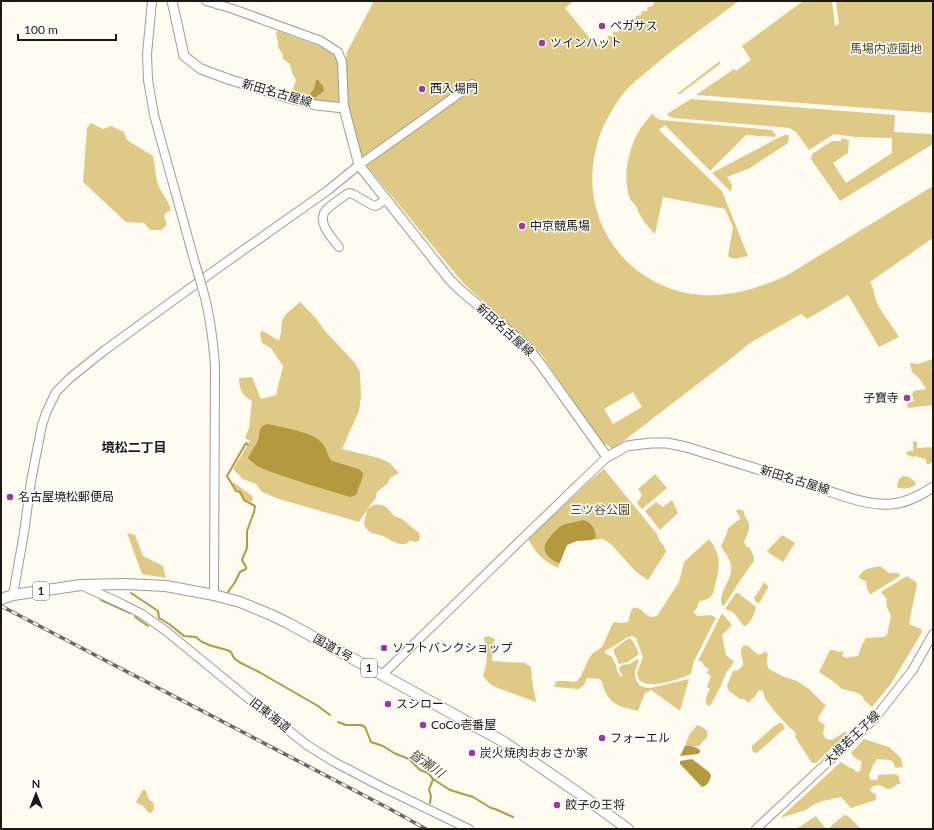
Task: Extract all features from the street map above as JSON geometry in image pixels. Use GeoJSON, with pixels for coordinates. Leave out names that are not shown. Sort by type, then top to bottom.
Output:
{"type":"FeatureCollection","features":[{"type":"Feature","properties":{"kind":"highway","name":"国道1号"},"geometry":{"type":"LineString","coordinates":[[1,599],[12,595],[81,585],[125,584],[166,586],[214,595],[240,602],[269,614],[504,742],[628,829]]}},
{"type":"Feature","properties":{"kind":"main road","name":"新田名古屋線"},"geometry":{"type":"LineString","coordinates":[[172,1],[184,56],[201,69],[289,98],[316,105],[344,108],[359,165],[450,280],[526,346],[607,457],[627,446],[651,443],[667,443],[686,446],[847,497],[880,504],[892,504],[907,501],[933,487]]}},
{"type":"Feature","properties":{"kind":"street"},"geometry":{"type":"LineString","coordinates":[[152,1],[147,54],[148,80],[154,115],[202,287],[214,340],[214,595]]}},
{"type":"Feature","properties":{"kind":"street"},"geometry":{"type":"LineString","coordinates":[[206,1],[233,9],[321,42],[338,52],[342,62],[344,108]]}},
{"type":"Feature","properties":{"kind":"street"},"geometry":{"type":"LineString","coordinates":[[12,595],[42,425],[56,392],[70,378],[105,350],[472,84]]}},
{"type":"Feature","properties":{"kind":"street"},"geometry":{"type":"LineString","coordinates":[[339,247],[324,226],[323,216],[326,210],[350,193],[376,206],[386,199]]}},
{"type":"Feature","properties":{"kind":"street"},"geometry":{"type":"LineString","coordinates":[[382,675],[607,457]]}},
{"type":"Feature","properties":{"kind":"street","name":"旧東海道"},"geometry":{"type":"LineString","coordinates":[[81,585],[142,614],[166,631],[307,745],[334,762],[469,829]]}},
{"type":"Feature","properties":{"kind":"street","name":"大根若王子線"},"geometry":{"type":"LineString","coordinates":[[756,829],[875,718],[912,671],[933,634]]}},
{"type":"Feature","properties":{"kind":"green space","name":"中京競馬場"},"geometry":{"type":"Polygon","coordinates":[[[374,1],[574,1],[565,8],[597,47],[598,44],[602,44],[602,40],[607,40],[608,36],[613,36],[613,32],[618,32],[619,28],[624,28],[624,24],[635,19],[636,16],[641,15],[642,11],[647,11],[648,7],[653,6],[654,2],[739,1],[636,80],[624,93],[613,109],[601,131],[596,149],[592,176],[595,201],[602,225],[614,247],[631,265],[651,280],[675,290],[701,295],[723,295],[755,288],[786,276],[933,186],[933,238],[870,282],[878,305],[899,337],[879,347],[848,295],[807,319],[801,314],[750,343],[613,449],[602,442],[541,354],[463,283],[368,167],[359,151],[347,104],[347,52],[374,1]],[[633,392],[604,409],[613,424],[642,407],[633,392]]]}},
{"type":"Feature","properties":{"kind":"green space","name":"馬場内遊園地"},"geometry":{"type":"Polygon","coordinates":[[[803,1],[832,1],[835,26],[839,24],[836,1],[933,1],[933,113],[696,95],[734,69],[736,71],[751,60],[742,46],[803,1]]]}},
{"type":"Feature","properties":{"kind":"green space"},"geometry":{"type":"Polygon","coordinates":[[[278,31],[322,47],[331,52],[338,61],[341,103],[338,105],[297,98],[297,92],[293,90],[296,80],[292,73],[290,64],[283,59],[283,55],[278,47],[276,32],[278,31]]]}},
{"type":"Feature","properties":{"kind":"green space"},"geometry":{"type":"Polygon","coordinates":[[[720,61],[720,64],[680,94],[677,94],[665,103],[720,61]]]}},
{"type":"Feature","properties":{"kind":"green space"},"geometry":{"type":"Polygon","coordinates":[[[691,99],[895,115],[894,132],[931,134],[933,136],[933,144],[840,201],[811,159],[812,154],[832,141],[841,141],[841,138],[849,140],[848,153],[833,163],[846,183],[892,153],[892,138],[855,137],[834,134],[809,150],[796,132],[790,128],[674,118],[668,116],[667,114],[691,99]]]}},
{"type":"Feature","properties":{"kind":"green space"},"geometry":{"type":"Polygon","coordinates":[[[654,112],[653,115],[661,120],[772,130],[776,135],[775,137],[746,135],[710,171],[665,125],[659,130],[722,191],[748,256],[735,258],[728,256],[733,227],[725,209],[663,197],[655,234],[642,218],[636,206],[630,199],[626,182],[626,172],[632,145],[642,127],[654,112]]]}},
{"type":"Feature","properties":{"kind":"green space"},"geometry":{"type":"Polygon","coordinates":[[[91,123],[103,129],[111,126],[124,132],[127,140],[153,156],[157,181],[171,210],[164,216],[167,224],[162,230],[150,230],[144,223],[126,222],[83,182],[87,128],[91,123]]]}},
{"type":"Feature","properties":{"kind":"green space"},"geometry":{"type":"Polygon","coordinates":[[[789,135],[788,143],[750,168],[727,177],[732,185],[731,192],[712,173],[780,137],[789,135]]]}},
{"type":"Feature","properties":{"kind":"green space"},"geometry":{"type":"Polygon","coordinates":[[[300,302],[355,363],[360,372],[361,396],[359,411],[342,449],[379,458],[390,463],[399,473],[390,478],[388,483],[377,492],[376,498],[367,509],[375,505],[382,505],[386,507],[394,516],[402,519],[419,533],[419,541],[410,541],[405,544],[400,544],[381,535],[371,533],[365,527],[364,523],[367,510],[359,522],[279,499],[262,492],[256,484],[243,479],[233,469],[250,441],[245,438],[249,428],[252,401],[242,392],[239,378],[252,377],[261,399],[276,395],[283,366],[271,348],[262,343],[260,334],[261,331],[263,331],[279,341],[282,321],[286,314],[300,302]]]}},
{"type":"Feature","properties":{"kind":"green space"},"geometry":{"type":"Polygon","coordinates":[[[933,359],[933,368],[931,370],[933,372],[933,405],[908,408],[908,403],[914,401],[912,394],[914,391],[926,389],[919,378],[912,372],[910,363],[918,364],[933,359]]]}},
{"type":"Feature","properties":{"kind":"green space"},"geometry":{"type":"Polygon","coordinates":[[[914,441],[917,442],[917,448],[933,447],[933,461],[930,464],[927,464],[925,459],[915,456],[912,457],[906,454],[908,451],[913,451],[914,441]]]}},
{"type":"Feature","properties":{"kind":"green space","name":"三ツ谷公園"},"geometry":{"type":"Polygon","coordinates":[[[604,469],[657,534],[666,552],[648,580],[635,571],[611,544],[603,539],[577,541],[567,545],[558,568],[540,556],[528,539],[604,469]]]}},
{"type":"Feature","properties":{"kind":"green space"},"geometry":{"type":"Polygon","coordinates":[[[655,474],[667,488],[642,509],[637,503],[642,495],[638,489],[655,474]]]}},
{"type":"Feature","properties":{"kind":"green space"},"geometry":{"type":"Polygon","coordinates":[[[903,476],[909,477],[916,484],[906,488],[897,487],[898,481],[903,476]]]}},
{"type":"Feature","properties":{"kind":"green space"},"geometry":{"type":"Polygon","coordinates":[[[233,482],[253,497],[252,502],[244,499],[241,492],[232,484],[233,482]]]}},
{"type":"Feature","properties":{"kind":"green space"},"geometry":{"type":"Polygon","coordinates":[[[672,500],[678,513],[660,530],[645,511],[656,502],[663,507],[672,500]]]}},
{"type":"Feature","properties":{"kind":"green space"},"geometry":{"type":"Polygon","coordinates":[[[738,509],[744,511],[749,524],[744,542],[746,546],[750,548],[754,561],[724,606],[722,605],[721,600],[723,591],[730,576],[731,566],[721,546],[728,528],[740,519],[736,511],[738,509]]]}},
{"type":"Feature","properties":{"kind":"green space"},"geometry":{"type":"Polygon","coordinates":[[[127,533],[135,535],[143,556],[163,566],[166,578],[142,574],[127,533]]]}},
{"type":"Feature","properties":{"kind":"green space"},"geometry":{"type":"Polygon","coordinates":[[[782,535],[795,543],[783,562],[767,551],[782,535]]]}},
{"type":"Feature","properties":{"kind":"green space"},"geometry":{"type":"Polygon","coordinates":[[[709,539],[716,550],[719,561],[717,579],[712,595],[708,599],[699,602],[693,613],[698,616],[711,615],[716,618],[694,661],[691,674],[658,684],[648,684],[639,680],[637,673],[643,657],[636,638],[632,636],[606,650],[605,653],[612,657],[621,677],[623,675],[619,668],[622,665],[630,664],[637,659],[639,660],[635,670],[635,677],[637,683],[644,687],[651,688],[689,679],[680,711],[651,690],[645,693],[638,711],[619,706],[609,698],[600,679],[587,678],[584,685],[579,689],[554,686],[557,681],[577,681],[581,676],[589,658],[593,653],[602,647],[613,623],[628,622],[633,608],[641,609],[651,617],[657,616],[679,582],[684,562],[709,539]]]}},
{"type":"Feature","properties":{"kind":"green space"},"geometry":{"type":"Polygon","coordinates":[[[880,566],[889,573],[899,573],[900,576],[870,594],[867,589],[866,581],[860,579],[859,576],[865,570],[880,566]]]}},
{"type":"Feature","properties":{"kind":"green space"},"geometry":{"type":"Polygon","coordinates":[[[907,576],[917,584],[909,624],[921,629],[922,632],[892,682],[872,707],[861,695],[842,689],[819,672],[830,650],[838,652],[844,651],[842,656],[846,658],[858,656],[866,638],[883,637],[887,635],[891,616],[887,606],[887,599],[881,592],[907,576]]]}},
{"type":"Feature","properties":{"kind":"green space"},"geometry":{"type":"Polygon","coordinates":[[[764,582],[768,588],[758,603],[755,601],[754,597],[764,582]]]}},
{"type":"Feature","properties":{"kind":"green space"},"geometry":{"type":"Polygon","coordinates":[[[736,593],[756,607],[750,622],[746,626],[744,626],[733,612],[725,609],[736,593]]]}},
{"type":"Feature","properties":{"kind":"green space"},"geometry":{"type":"Polygon","coordinates":[[[722,613],[732,625],[722,635],[726,655],[734,662],[726,673],[710,706],[707,705],[706,699],[710,689],[707,687],[711,676],[707,673],[709,669],[704,666],[702,662],[698,661],[722,613]]]}},
{"type":"Feature","properties":{"kind":"green space"},"geometry":{"type":"Polygon","coordinates":[[[489,636],[495,639],[492,661],[525,663],[531,667],[536,702],[495,687],[483,676],[487,660],[484,637],[489,636]]]}},
{"type":"Feature","properties":{"kind":"green space"},"geometry":{"type":"Polygon","coordinates":[[[630,638],[639,654],[628,662],[619,664],[613,650],[630,638]]]}},
{"type":"Feature","properties":{"kind":"green space"},"geometry":{"type":"Polygon","coordinates":[[[746,645],[760,655],[766,651],[768,655],[767,662],[769,669],[784,677],[797,681],[809,689],[826,705],[818,718],[819,721],[825,725],[823,733],[825,738],[830,740],[844,732],[848,733],[816,763],[812,763],[795,737],[795,732],[776,713],[765,699],[763,691],[758,691],[749,703],[744,699],[740,699],[729,691],[727,686],[733,671],[738,670],[743,665],[741,651],[743,646],[746,645]]]}},
{"type":"Feature","properties":{"kind":"green space"},"geometry":{"type":"Polygon","coordinates":[[[781,722],[785,728],[757,753],[753,752],[752,746],[773,727],[781,722]]]}},
{"type":"Feature","properties":{"kind":"green space"},"geometry":{"type":"Polygon","coordinates":[[[697,725],[707,731],[707,738],[699,746],[685,746],[689,735],[697,725]]]}},
{"type":"Feature","properties":{"kind":"green space"},"geometry":{"type":"Polygon","coordinates":[[[864,739],[889,747],[901,758],[903,767],[896,768],[894,763],[890,760],[877,759],[869,776],[871,780],[876,780],[878,775],[895,774],[899,776],[900,784],[889,789],[886,789],[880,785],[873,786],[870,790],[876,794],[876,800],[851,808],[841,797],[822,801],[806,810],[780,818],[841,762],[854,769],[856,772],[860,771],[862,762],[851,753],[864,739]]]}},
{"type":"Feature","properties":{"kind":"green space"},"geometry":{"type":"Polygon","coordinates":[[[143,790],[145,790],[148,798],[153,802],[154,809],[151,813],[136,802],[143,790]]]}},
{"type":"Feature","properties":{"kind":"green space"},"geometry":{"type":"Polygon","coordinates":[[[844,815],[848,816],[861,829],[829,829],[844,815]]]}},
{"type":"Feature","properties":{"kind":"green space"},"geometry":{"type":"Polygon","coordinates":[[[816,816],[826,829],[796,829],[816,816]]]}},
{"type":"Feature","properties":{"kind":"shaded area"},"geometry":{"type":"Polygon","coordinates":[[[316,80],[318,80],[323,86],[324,91],[316,97],[311,97],[310,94],[314,89],[316,80]]]}},
{"type":"Feature","properties":{"kind":"shaded area"},"geometry":{"type":"Polygon","coordinates":[[[267,424],[298,431],[311,436],[323,444],[332,461],[359,469],[363,473],[363,476],[356,495],[350,497],[271,472],[257,466],[248,458],[257,442],[262,427],[267,424]]]}},
{"type":"Feature","properties":{"kind":"shaded area"},"geometry":{"type":"Polygon","coordinates":[[[583,520],[592,526],[596,537],[592,540],[577,541],[567,545],[560,562],[558,563],[550,558],[545,552],[545,545],[552,534],[561,526],[583,520]]]}},
{"type":"Feature","properties":{"kind":"shaded area"},"geometry":{"type":"Polygon","coordinates":[[[685,746],[695,747],[700,750],[700,752],[698,754],[680,756],[685,746]]]}},
{"type":"Feature","properties":{"kind":"shaded area"},"geometry":{"type":"Polygon","coordinates":[[[692,759],[711,775],[706,785],[702,787],[680,764],[680,761],[692,759]]]}},
{"type":"Feature","properties":{"kind":"waterway","name":"皆瀬川"},"geometry":{"type":"LineString","coordinates":[[228,592],[240,572],[246,569],[242,560],[247,548],[247,531],[255,506],[244,500],[240,492],[236,491],[227,476],[246,443],[248,445]]}},
{"type":"Feature","properties":{"kind":"waterway"},"geometry":{"type":"LineString","coordinates":[[131,593],[158,611],[159,618],[184,636],[196,637],[202,642],[231,652],[234,658],[239,662],[318,706],[330,715]]}},
{"type":"Feature","properties":{"kind":"waterway"},"geometry":{"type":"LineString","coordinates":[[101,600],[130,613]]}},
{"type":"Feature","properties":{"kind":"waterway"},"geometry":{"type":"LineString","coordinates":[[135,617],[148,626]]}},
{"type":"Feature","properties":{"kind":"waterway","name":"皆瀬川"},"geometry":{"type":"LineString","coordinates":[[338,722],[346,725],[361,725],[365,727],[371,742],[383,746],[394,753],[409,759],[420,770],[428,773],[433,779],[450,790],[473,797],[491,808],[513,817]]}},
{"type":"Feature","properties":{"kind":"waterway"},"geometry":{"type":"LineString","coordinates":[[430,803],[431,796],[429,790],[433,779]]}},
{"type":"Feature","properties":{"kind":"railway"},"geometry":{"type":"LineString","coordinates":[[1,606],[426,829]]}},
{"type":"Feature","properties":{"kind":"place","name":"ペガサス"},"geometry":{"type":"Point","coordinates":[602,26]}},
{"type":"Feature","properties":{"kind":"place","name":"ツインハット"},"geometry":{"type":"Point","coordinates":[542,43]}},
{"type":"Feature","properties":{"kind":"place","name":"西入場門"},"geometry":{"type":"Point","coordinates":[422,89]}},
{"type":"Feature","properties":{"kind":"place","name":"中京競馬場"},"geometry":{"type":"Point","coordinates":[522,226]}},
{"type":"Feature","properties":{"kind":"place","name":"子寶寺"},"geometry":{"type":"Point","coordinates":[907,398]}},
{"type":"Feature","properties":{"kind":"place","name":"名古屋境松郵便局"},"geometry":{"type":"Point","coordinates":[10,497]}},
{"type":"Feature","properties":{"kind":"place","name":"ソフトバンクショップ"},"geometry":{"type":"Point","coordinates":[384,648]}},
{"type":"Feature","properties":{"kind":"place","name":"スシロー"},"geometry":{"type":"Point","coordinates":[388,704]}},
{"type":"Feature","properties":{"kind":"place","name":"CoCo壱番屋"},"geometry":{"type":"Point","coordinates":[423,725]}},
{"type":"Feature","properties":{"kind":"place","name":"フォーエル"},"geometry":{"type":"Point","coordinates":[602,738]}},
{"type":"Feature","properties":{"kind":"place","name":"炭火焼肉おおさか家"},"geometry":{"type":"Point","coordinates":[472,753]}},
{"type":"Feature","properties":{"kind":"place","name":"餃子の王将"},"geometry":{"type":"Point","coordinates":[557,805]}},
{"type":"Feature","properties":{"kind":"district","name":"境松二丁目"},"geometry":{"type":"Point","coordinates":[134,447]}}]}
